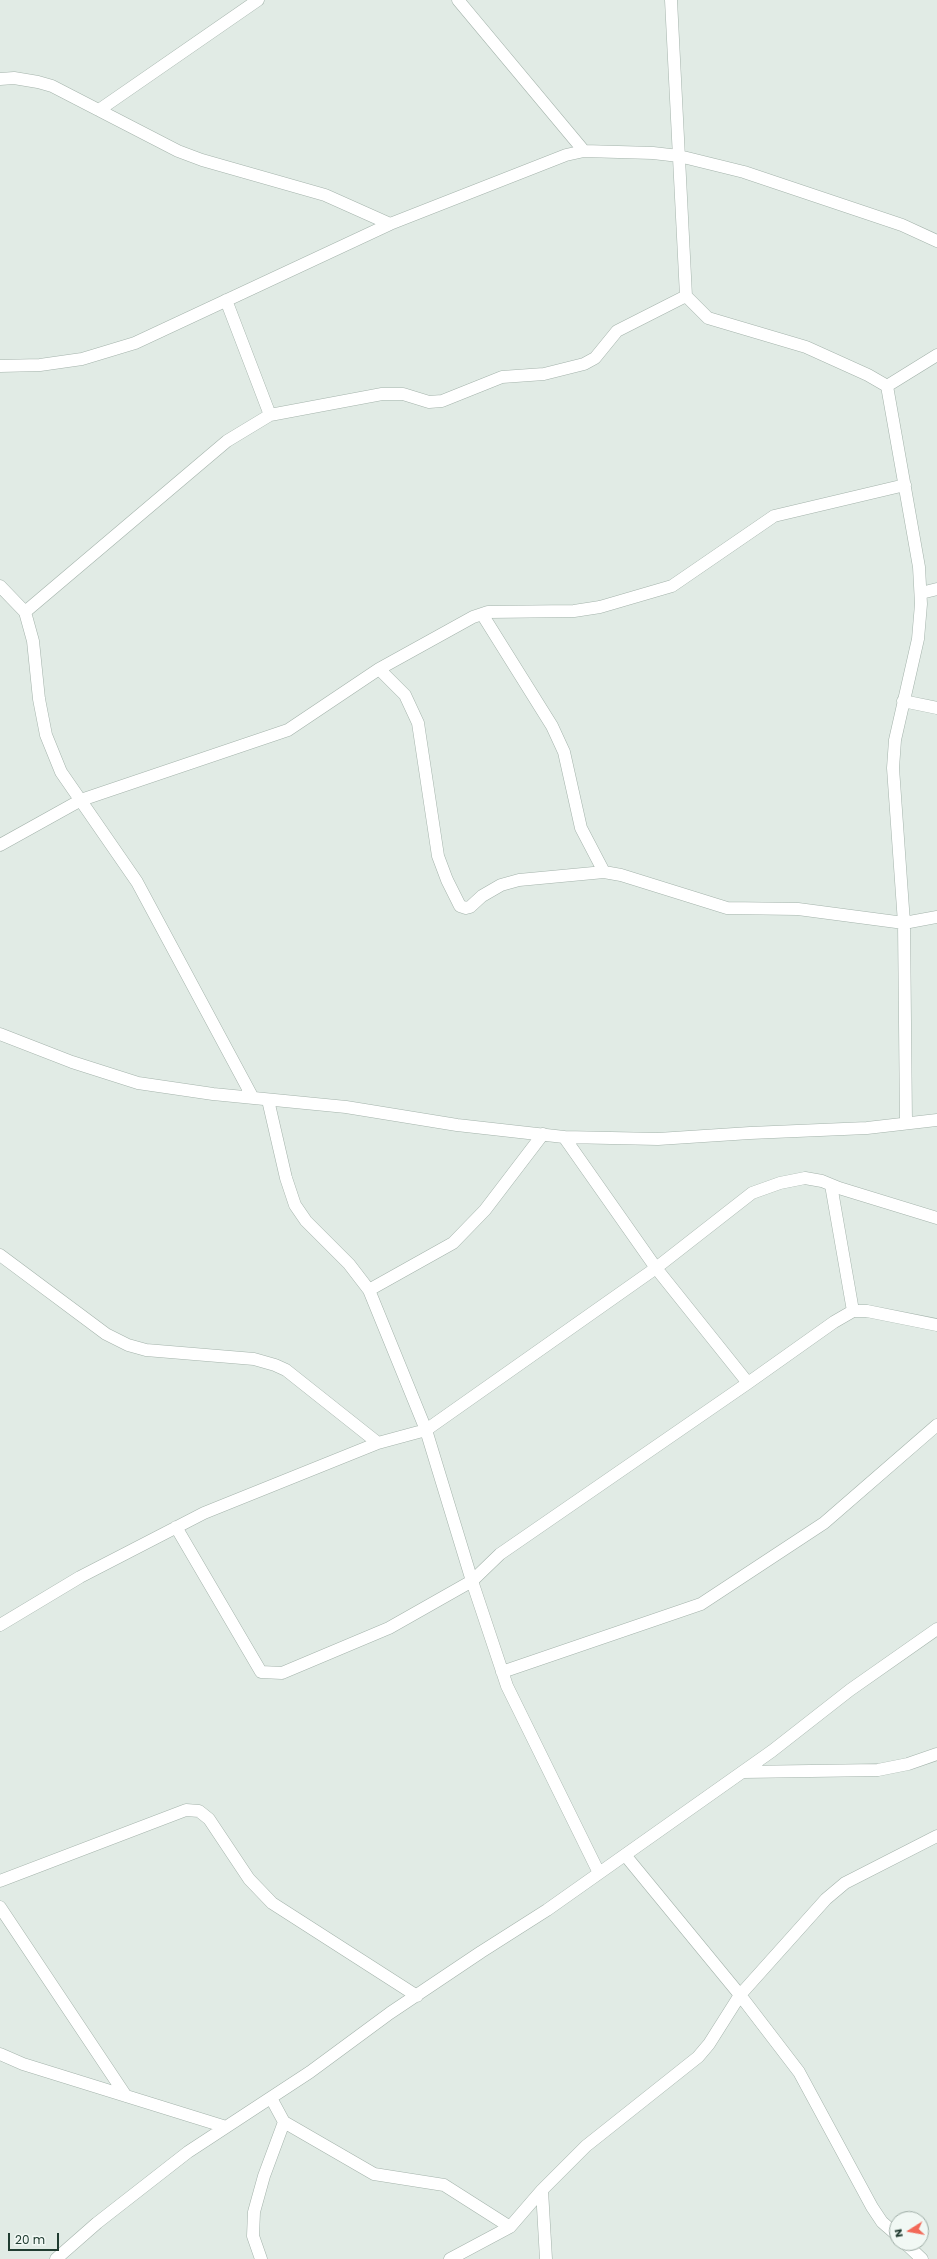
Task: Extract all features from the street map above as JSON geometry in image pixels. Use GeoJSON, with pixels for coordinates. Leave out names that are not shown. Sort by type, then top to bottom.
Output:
{"type":"FeatureCollection","features":[{"type":"Feature","properties":{"kind":"street"},"geometry":{"type":"LineString","coordinates":[[99,110],[258,0]]}},
{"type":"Feature","properties":{"kind":"street"},"geometry":{"type":"LineString","coordinates":[[458,0],[584,151]]}},
{"type":"Feature","properties":{"kind":"street"},"geometry":{"type":"LineString","coordinates":[[671,0],[686,296],[708,318],[806,347],[868,375],[887,386],[919,567],[921,593],[918,639],[895,740],[893,768],[904,923],[906,1123]]}},
{"type":"Feature","properties":{"kind":"street"},"geometry":{"type":"LineString","coordinates":[[0,79],[14,78],[52,86],[178,151],[202,160],[325,195],[390,224]]}},
{"type":"Feature","properties":{"kind":"street"},"geometry":{"type":"LineString","coordinates":[[0,366],[40,365],[90,357],[135,344],[390,224],[566,155],[584,151],[653,153],[679,156],[752,175],[902,226],[937,241]]}},
{"type":"Feature","properties":{"kind":"street"},"geometry":{"type":"LineString","coordinates":[[25,612],[227,441],[270,415],[382,394],[403,394],[429,402],[442,401],[502,377],[544,374],[584,364],[596,358],[618,331],[686,296]]}},
{"type":"Feature","properties":{"kind":"street"},"geometry":{"type":"LineString","coordinates":[[226,300],[270,415]]}},
{"type":"Feature","properties":{"kind":"street"},"geometry":{"type":"LineString","coordinates":[[887,386],[937,355]]}},
{"type":"Feature","properties":{"kind":"street"},"geometry":{"type":"LineString","coordinates":[[0,845],[81,800],[276,736],[288,730],[379,669],[482,614],[488,612],[574,611],[600,607],[672,586],[774,516],[905,485]]}},
{"type":"Feature","properties":{"kind":"street"},"geometry":{"type":"LineString","coordinates":[[0,586],[25,612],[33,641],[39,699],[46,735],[61,772],[137,882],[252,1098]]}},
{"type":"Feature","properties":{"kind":"street"},"geometry":{"type":"LineString","coordinates":[[921,593],[937,589]]}},
{"type":"Feature","properties":{"kind":"street"},"geometry":{"type":"LineString","coordinates":[[482,614],[552,726],[564,752],[580,828],[604,872]]}},
{"type":"Feature","properties":{"kind":"street"},"geometry":{"type":"LineString","coordinates":[[379,669],[405,695],[418,723],[438,856],[446,880],[460,906],[470,908],[482,896],[501,885],[520,880],[604,872],[621,875],[727,908],[798,909],[904,923],[937,918]]}},
{"type":"Feature","properties":{"kind":"street"},"geometry":{"type":"LineString","coordinates":[[903,701],[937,708]]}},
{"type":"Feature","properties":{"kind":"street"},"geometry":{"type":"LineString","coordinates":[[0,1034],[66,1060],[138,1083],[268,1100],[346,1107],[458,1125],[564,1137],[658,1139],[867,1128],[937,1120]]}},
{"type":"Feature","properties":{"kind":"street"},"geometry":{"type":"LineString","coordinates":[[268,1100],[286,1178],[295,1205],[306,1221],[349,1264],[369,1290],[426,1430],[472,1581],[502,1672],[521,1717],[599,1873]]}},
{"type":"Feature","properties":{"kind":"street"},"geometry":{"type":"LineString","coordinates":[[369,1290],[453,1243],[485,1210],[543,1134]]}},
{"type":"Feature","properties":{"kind":"street"},"geometry":{"type":"LineString","coordinates":[[564,1137],[656,1268],[748,1383]]}},
{"type":"Feature","properties":{"kind":"street"},"geometry":{"type":"LineString","coordinates":[[0,1626],[80,1577],[204,1513],[378,1443],[426,1430],[656,1268],[752,1193],[780,1183],[805,1178],[822,1180],[831,1185],[937,1218]]}},
{"type":"Feature","properties":{"kind":"street"},"geometry":{"type":"LineString","coordinates":[[831,1185],[853,1311]]}},
{"type":"Feature","properties":{"kind":"street"},"geometry":{"type":"LineString","coordinates":[[0,1255],[106,1334],[128,1345],[146,1350],[254,1359],[286,1370],[378,1443]]}},
{"type":"Feature","properties":{"kind":"street"},"geometry":{"type":"LineString","coordinates":[[176,1528],[261,1672],[282,1673],[388,1628],[472,1581],[500,1554],[834,1322],[853,1311],[867,1311],[937,1325]]}},
{"type":"Feature","properties":{"kind":"street"},"geometry":{"type":"LineString","coordinates":[[502,1672],[677,1614],[701,1604],[824,1523],[937,1425]]}},
{"type":"Feature","properties":{"kind":"street"},"geometry":{"type":"LineString","coordinates":[[56,2259],[97,2223],[176,2162],[417,1996],[547,1910],[743,1772],[850,1690],[937,1628]]}},
{"type":"Feature","properties":{"kind":"street"},"geometry":{"type":"LineString","coordinates":[[743,1772],[878,1770],[908,1764],[937,1754]]}},
{"type":"Feature","properties":{"kind":"street"},"geometry":{"type":"LineString","coordinates":[[0,1881],[186,1810],[199,1811],[209,1819],[249,1879],[272,1903],[417,1996]]}},
{"type":"Feature","properties":{"kind":"street"},"geometry":{"type":"LineString","coordinates":[[450,2259],[510,2227],[542,2190],[586,2146],[698,2056],[709,2044],[740,1995],[826,1899],[845,1883],[937,1836]]}},
{"type":"Feature","properties":{"kind":"street"},"geometry":{"type":"LineString","coordinates":[[625,1854],[740,1995],[799,2072],[872,2207],[889,2227]]}},
{"type":"Feature","properties":{"kind":"street"},"geometry":{"type":"LineString","coordinates":[[0,1907],[126,2096]]}},
{"type":"Feature","properties":{"kind":"street"},"geometry":{"type":"LineString","coordinates":[[0,2054],[23,2064],[226,2127]]}},
{"type":"Feature","properties":{"kind":"street"},"geometry":{"type":"LineString","coordinates":[[271,2098],[284,2122],[374,2174],[444,2185],[510,2227]]}},
{"type":"Feature","properties":{"kind":"street"},"geometry":{"type":"LineString","coordinates":[[261,2259],[252,2236],[254,2212],[264,2176],[284,2122]]}},
{"type":"Feature","properties":{"kind":"street"},"geometry":{"type":"LineString","coordinates":[[542,2190],[546,2259]]}},
{"type":"Feature","properties":{"kind":"street"},"geometry":{"type":"LineString","coordinates":[[914,2251],[922,2259]]}}]}
